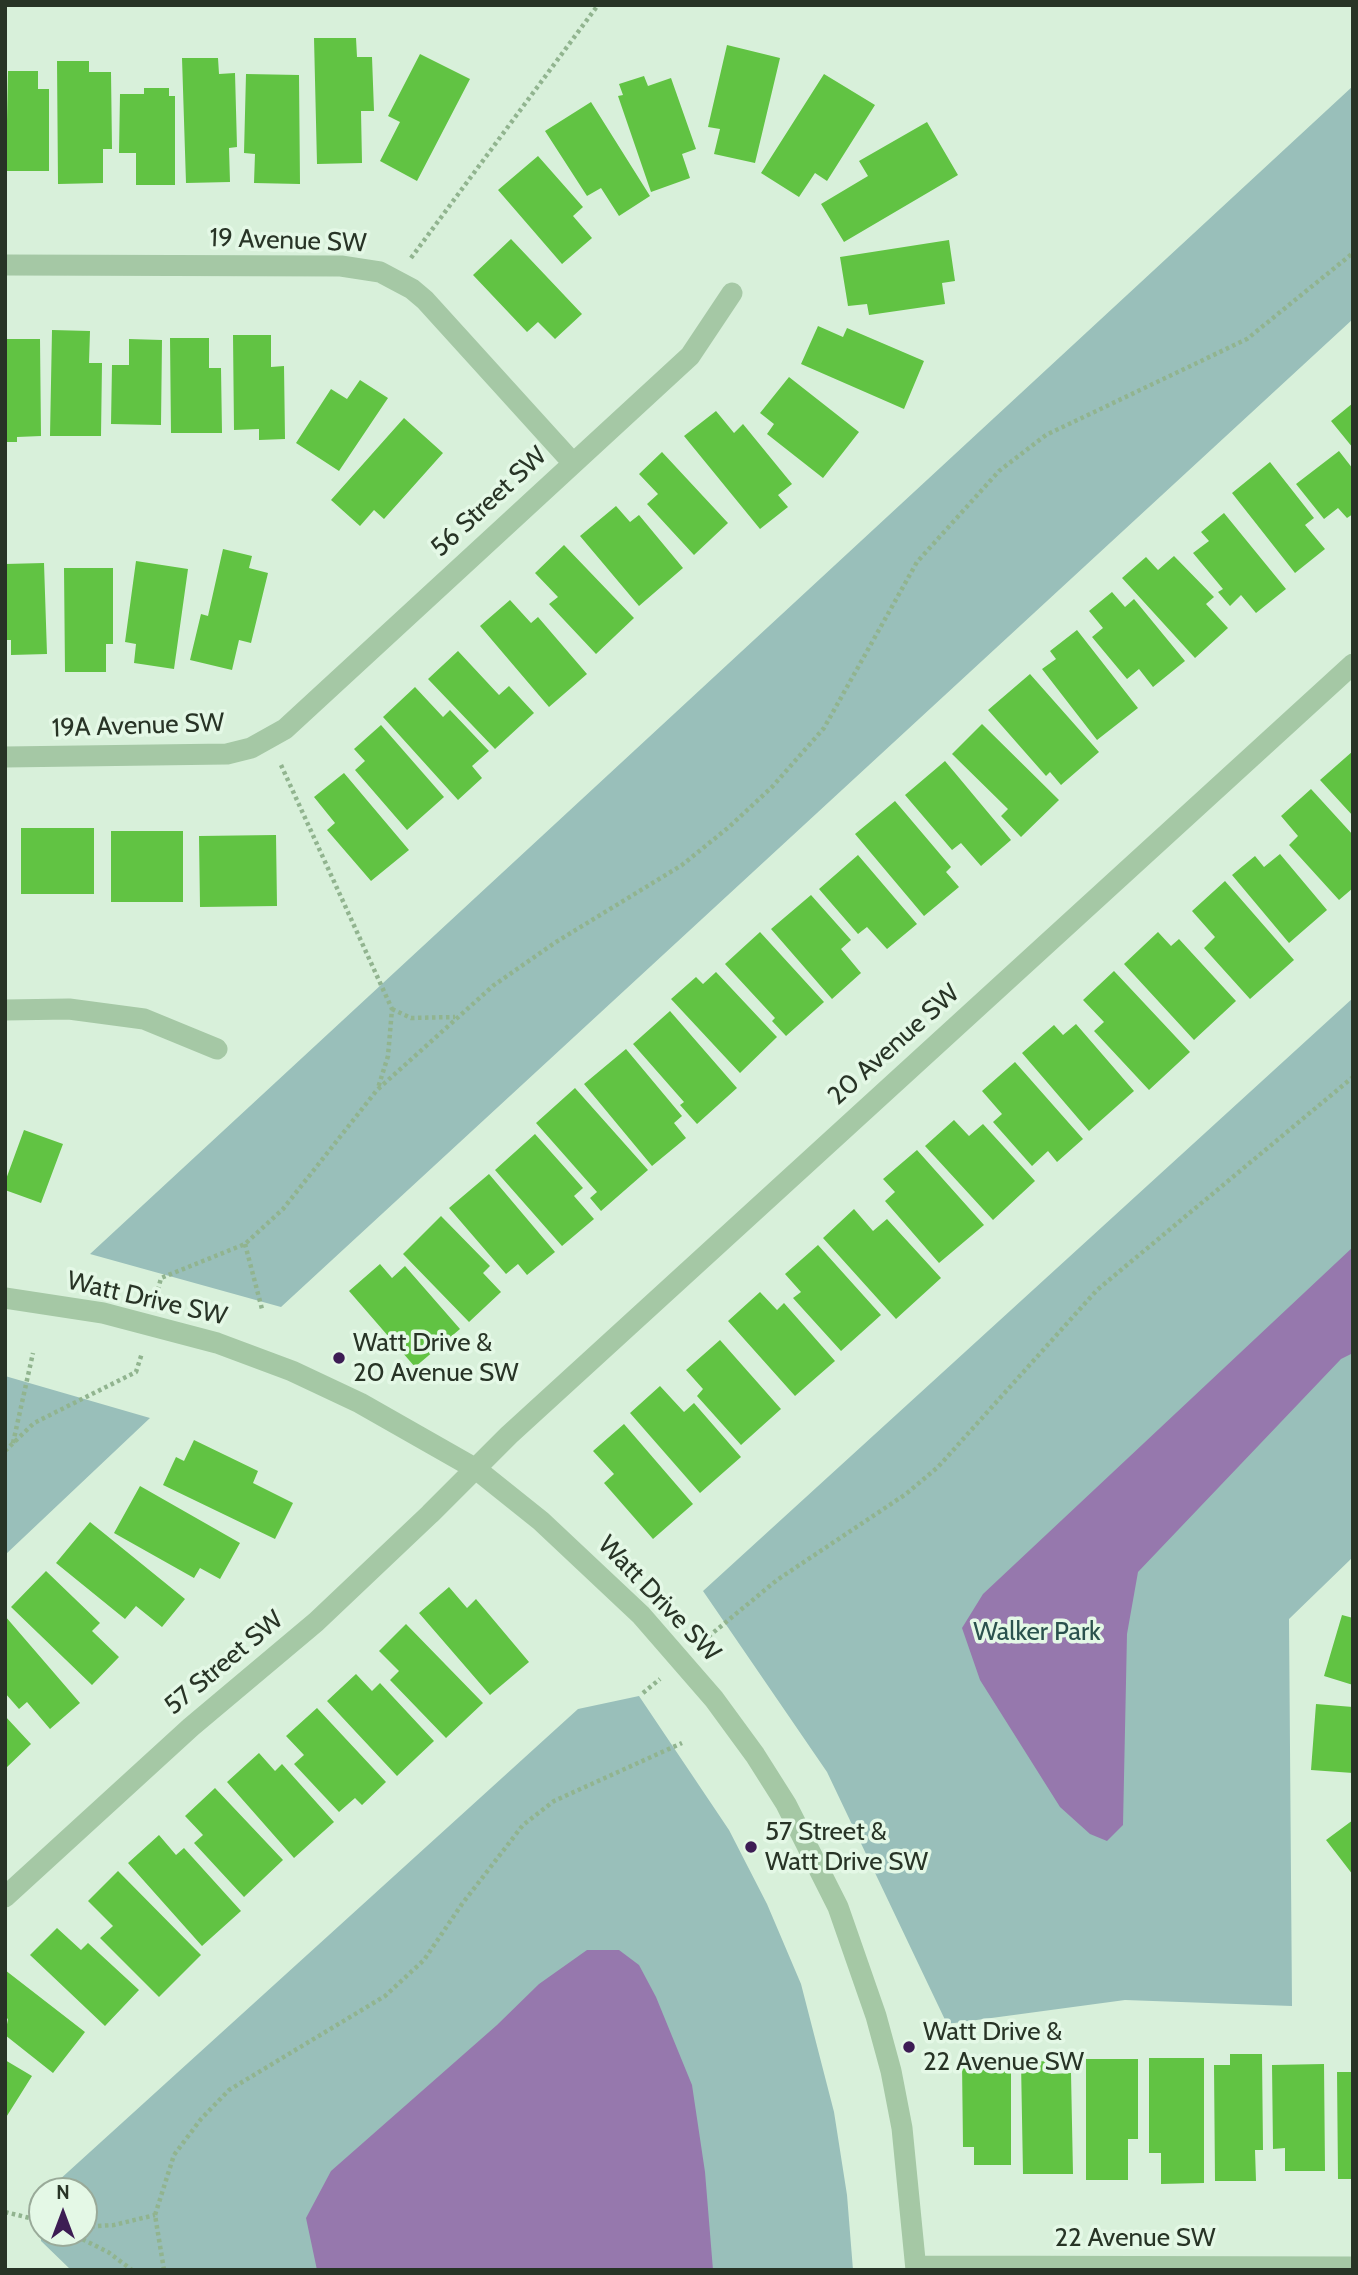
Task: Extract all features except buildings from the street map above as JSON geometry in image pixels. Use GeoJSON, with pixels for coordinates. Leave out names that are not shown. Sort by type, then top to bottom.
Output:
{"type":"FeatureCollection","features":[{"type":"Feature","properties":{"kind":"street","name":"19 Avenue SW"},"geometry":{"type":"LineString","coordinates":[[5,265],[341,266],[380,272],[397,279],[425,300],[572,462]]}},
{"type":"Feature","properties":{"kind":"street","name":"56 Street SW"},"geometry":{"type":"LineString","coordinates":[[270,739],[299,719],[572,462],[690,356],[732,293]]}},
{"type":"Feature","properties":{"kind":"street","name":"20 Avenue SW"},"geometry":{"type":"LineString","coordinates":[[476,1469],[539,1406],[1353,664]]}},
{"type":"Feature","properties":{"kind":"street","name":"19A Avenue SW"},"geometry":{"type":"LineString","coordinates":[[5,757],[204,756],[227,754],[270,739]]}},
{"type":"Feature","properties":{"kind":"street"},"geometry":{"type":"LineString","coordinates":[[5,1010],[69,1009],[144,1019],[217,1049]]}},
{"type":"Feature","properties":{"kind":"street","name":"Watt Drive SW"},"geometry":{"type":"LineString","coordinates":[[5,1298],[103,1313],[218,1343],[292,1371],[360,1403],[476,1469],[541,1521],[641,1615],[714,1699],[786,1804],[838,1907],[876,2016],[902,2128],[916,2268]]}},
{"type":"Feature","properties":{"kind":"street","name":"57 Street SW"},"geometry":{"type":"LineString","coordinates":[[5,1897],[191,1727],[316,1622],[476,1469]]}},
{"type":"Feature","properties":{"kind":"street","name":"22 Avenue SW"},"geometry":{"type":"LineString","coordinates":[[916,2268],[1353,2267]]}},
{"type":"Feature","properties":{"kind":"path"},"geometry":{"type":"LineString","coordinates":[[397,279],[598,5]]}},
{"type":"Feature","properties":{"kind":"path"},"geometry":{"type":"LineString","coordinates":[[158,1292],[161,1278],[245,1244],[283,1209],[377,1090],[494,985],[556,942],[682,865],[772,787],[824,728],[917,562],[999,471],[1046,435],[1247,339],[1353,253]]}},
{"type":"Feature","properties":{"kind":"path"},"geometry":{"type":"LineString","coordinates":[[270,739],[392,1009],[388,1056],[377,1090]]}},
{"type":"Feature","properties":{"kind":"path"},"geometry":{"type":"LineString","coordinates":[[392,1009],[411,1018],[458,1016]]}},
{"type":"Feature","properties":{"kind":"path"},"geometry":{"type":"LineString","coordinates":[[695,1647],[777,1580],[895,1501],[937,1467],[1097,1290],[1353,1077]]}},
{"type":"Feature","properties":{"kind":"path"},"geometry":{"type":"LineString","coordinates":[[245,1244],[262,1309]]}},
{"type":"Feature","properties":{"kind":"path"},"geometry":{"type":"LineString","coordinates":[[13,1444],[33,1353]]}},
{"type":"Feature","properties":{"kind":"path"},"geometry":{"type":"LineString","coordinates":[[5,1451],[34,1423],[128,1378],[136,1372],[141,1356]]}},
{"type":"Feature","properties":{"kind":"path"},"geometry":{"type":"LineString","coordinates":[[643,1693],[663,1676]]}},
{"type":"Feature","properties":{"kind":"path"},"geometry":{"type":"LineString","coordinates":[[164,2270],[155,2215],[174,2155],[201,2119],[229,2090],[385,1996],[424,1960],[462,1904],[523,1825],[554,1801],[682,1743]]}},
{"type":"Feature","properties":{"kind":"path"},"geometry":{"type":"LineString","coordinates":[[5,2212],[28,2218]]}},
{"type":"Feature","properties":{"kind":"path"},"geometry":{"type":"LineString","coordinates":[[98,2226],[155,2215]]}},
{"type":"Feature","properties":{"kind":"path"},"geometry":{"type":"LineString","coordinates":[[98,2247],[132,2270]]}},
{"type":"Feature","properties":{"kind":"green space"},"geometry":{"type":"Polygon","coordinates":[[[1353,86],[1353,319],[281,1307],[90,1254],[1353,86]]]}},
{"type":"Feature","properties":{"kind":"green space","name":"Walker Park"},"geometry":{"type":"Polygon","coordinates":[[[1353,998],[1353,1557],[1289,1619],[1292,2006],[1125,2000],[947,2024],[827,1772],[703,1591],[1353,998]]]}},
{"type":"Feature","properties":{"kind":"green space"},"geometry":{"type":"Polygon","coordinates":[[[5,1376],[150,1418],[5,1555],[5,1376]]]}},
{"type":"Feature","properties":{"kind":"green space"},"geometry":{"type":"Polygon","coordinates":[[[639,1696],[729,1830],[767,1904],[801,1984],[834,2112],[847,2195],[853,2270],[71,2270],[47,2247],[98,2247],[98,2177],[62,2177],[578,1709],[639,1696]]]}},
{"type":"Feature","properties":{"kind":"shaded area"},"geometry":{"type":"Polygon","coordinates":[[[1353,1247],[1353,1353],[1341,1359],[1138,1572],[1127,1634],[1123,1825],[1107,1841],[1090,1834],[1060,1807],[980,1680],[962,1628],[983,1594],[1353,1247]]]}},
{"type":"Feature","properties":{"kind":"shaded area"},"geometry":{"type":"Polygon","coordinates":[[[587,1950],[619,1950],[639,1965],[656,1997],[692,2085],[705,2172],[713,2270],[317,2270],[306,2218],[331,2171],[497,2025],[539,1984],[587,1950]]]}},
{"type":"Feature","properties":{"kind":"place","name":"Watt Drive & 20 Avenue SW"},"geometry":{"type":"Point","coordinates":[339,1358]}},
{"type":"Feature","properties":{"kind":"place","name":"57 Street & Watt Drive SW"},"geometry":{"type":"Point","coordinates":[751,1847]}},
{"type":"Feature","properties":{"kind":"place","name":"Watt Drive & 22 Avenue SW"},"geometry":{"type":"Point","coordinates":[909,2047]}}]}
